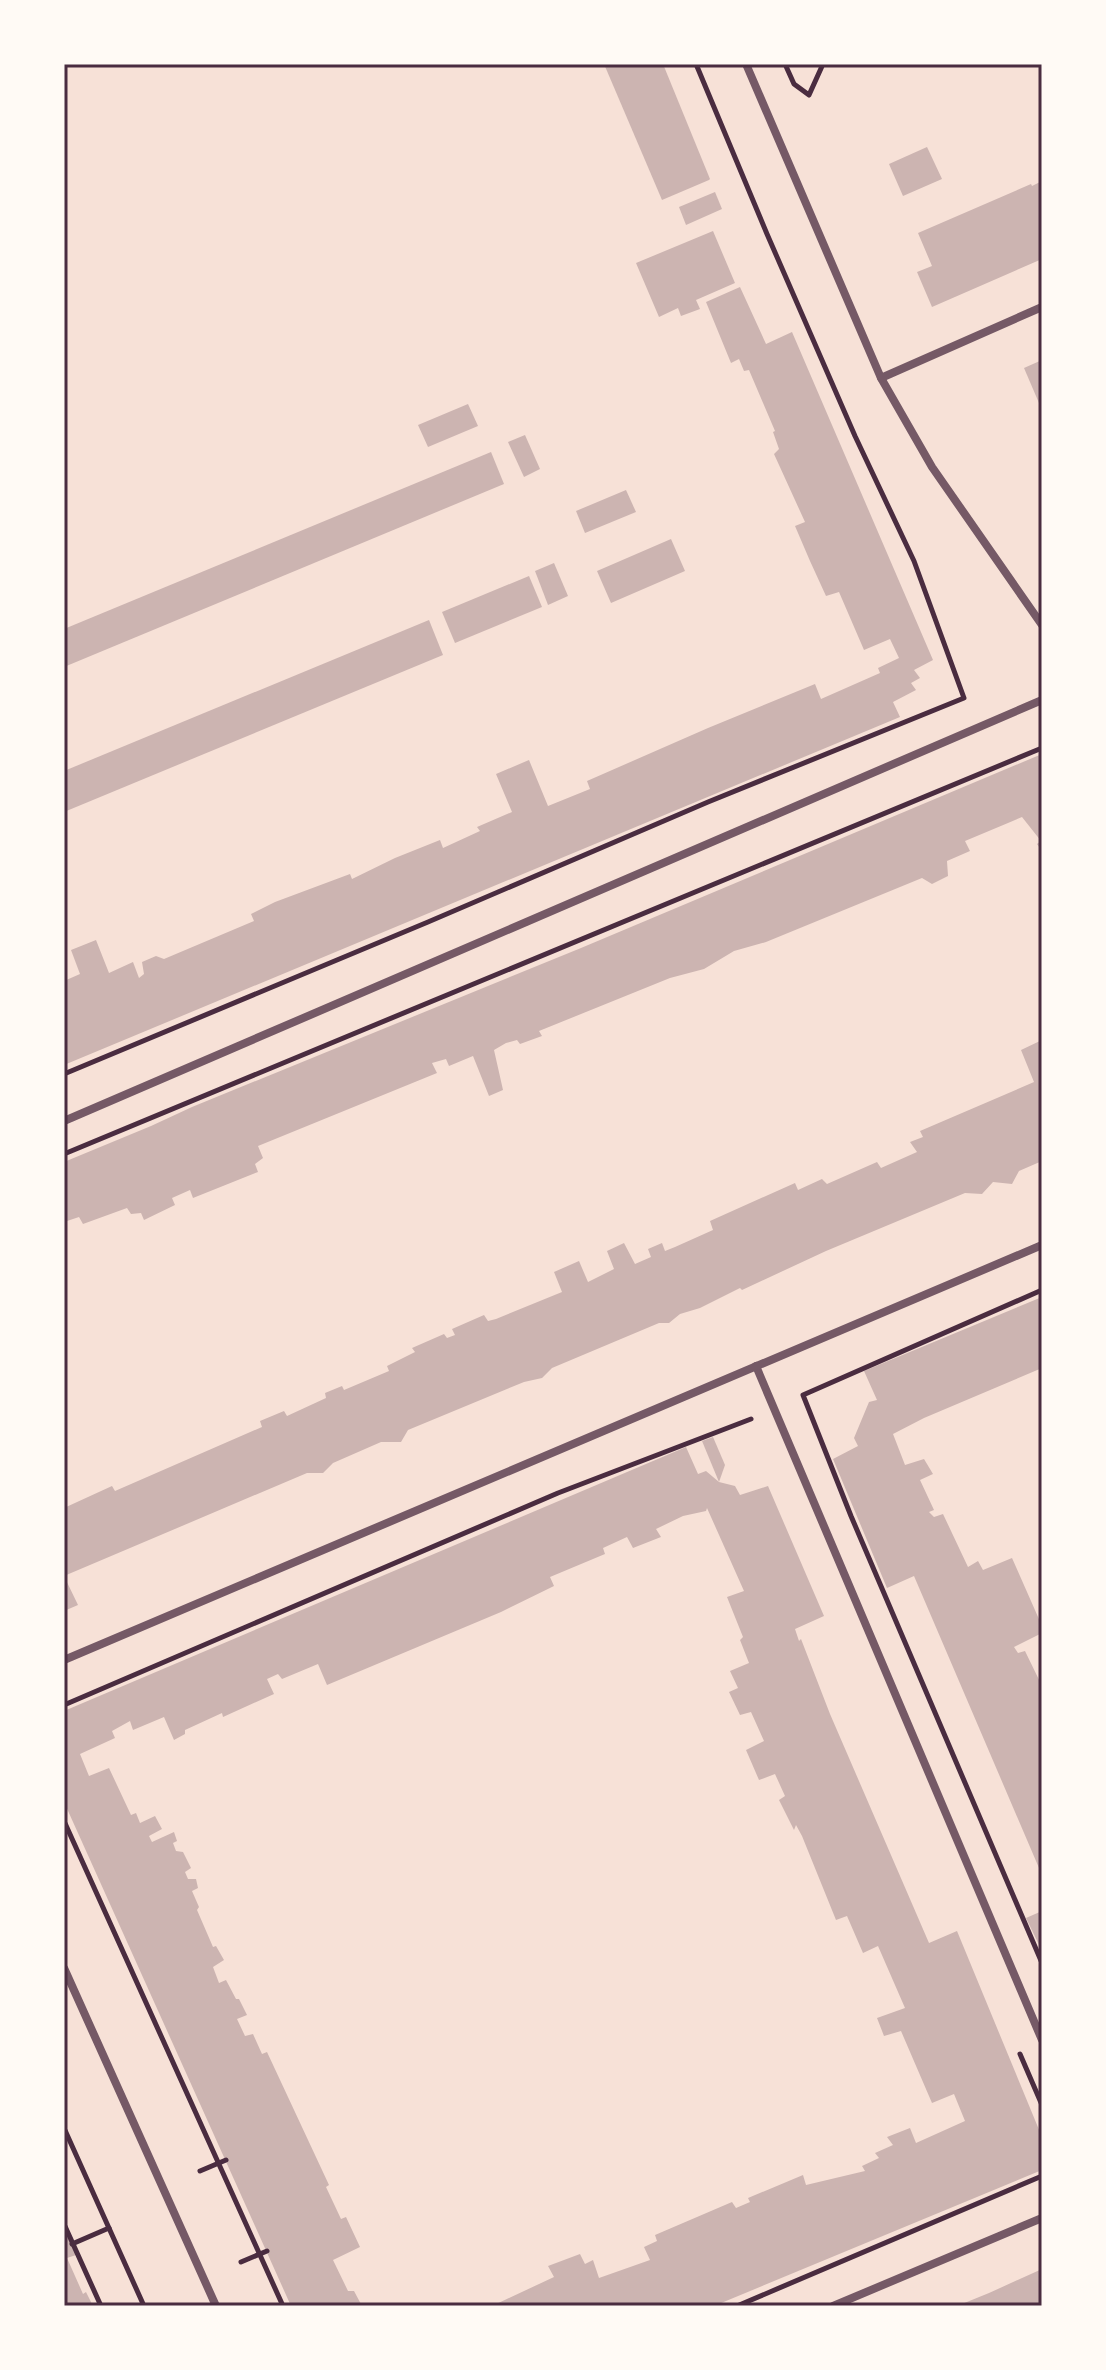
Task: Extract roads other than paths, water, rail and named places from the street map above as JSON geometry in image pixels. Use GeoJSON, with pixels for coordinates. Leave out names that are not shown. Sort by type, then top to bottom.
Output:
{"type":"FeatureCollection","features":[{"type":"Feature","properties":{"kind":"street"},"geometry":{"type":"LineString","coordinates":[[746,64],[881,378],[932,467],[1042,625]]}},
{"type":"Feature","properties":{"kind":"street"},"geometry":{"type":"LineString","coordinates":[[881,378],[1042,307]]}},
{"type":"Feature","properties":{"kind":"street"},"geometry":{"type":"LineString","coordinates":[[64,1121],[1042,700]]}},
{"type":"Feature","properties":{"kind":"street"},"geometry":{"type":"LineString","coordinates":[[64,1660],[1042,1245]]}},
{"type":"Feature","properties":{"kind":"street"},"geometry":{"type":"LineString","coordinates":[[756,1366],[1042,2040]]}},
{"type":"Feature","properties":{"kind":"street"},"geometry":{"type":"LineString","coordinates":[[64,1968],[216,2306]]}},
{"type":"Feature","properties":{"kind":"street"},"geometry":{"type":"LineString","coordinates":[[833,2306],[1042,2218]]}}]}
